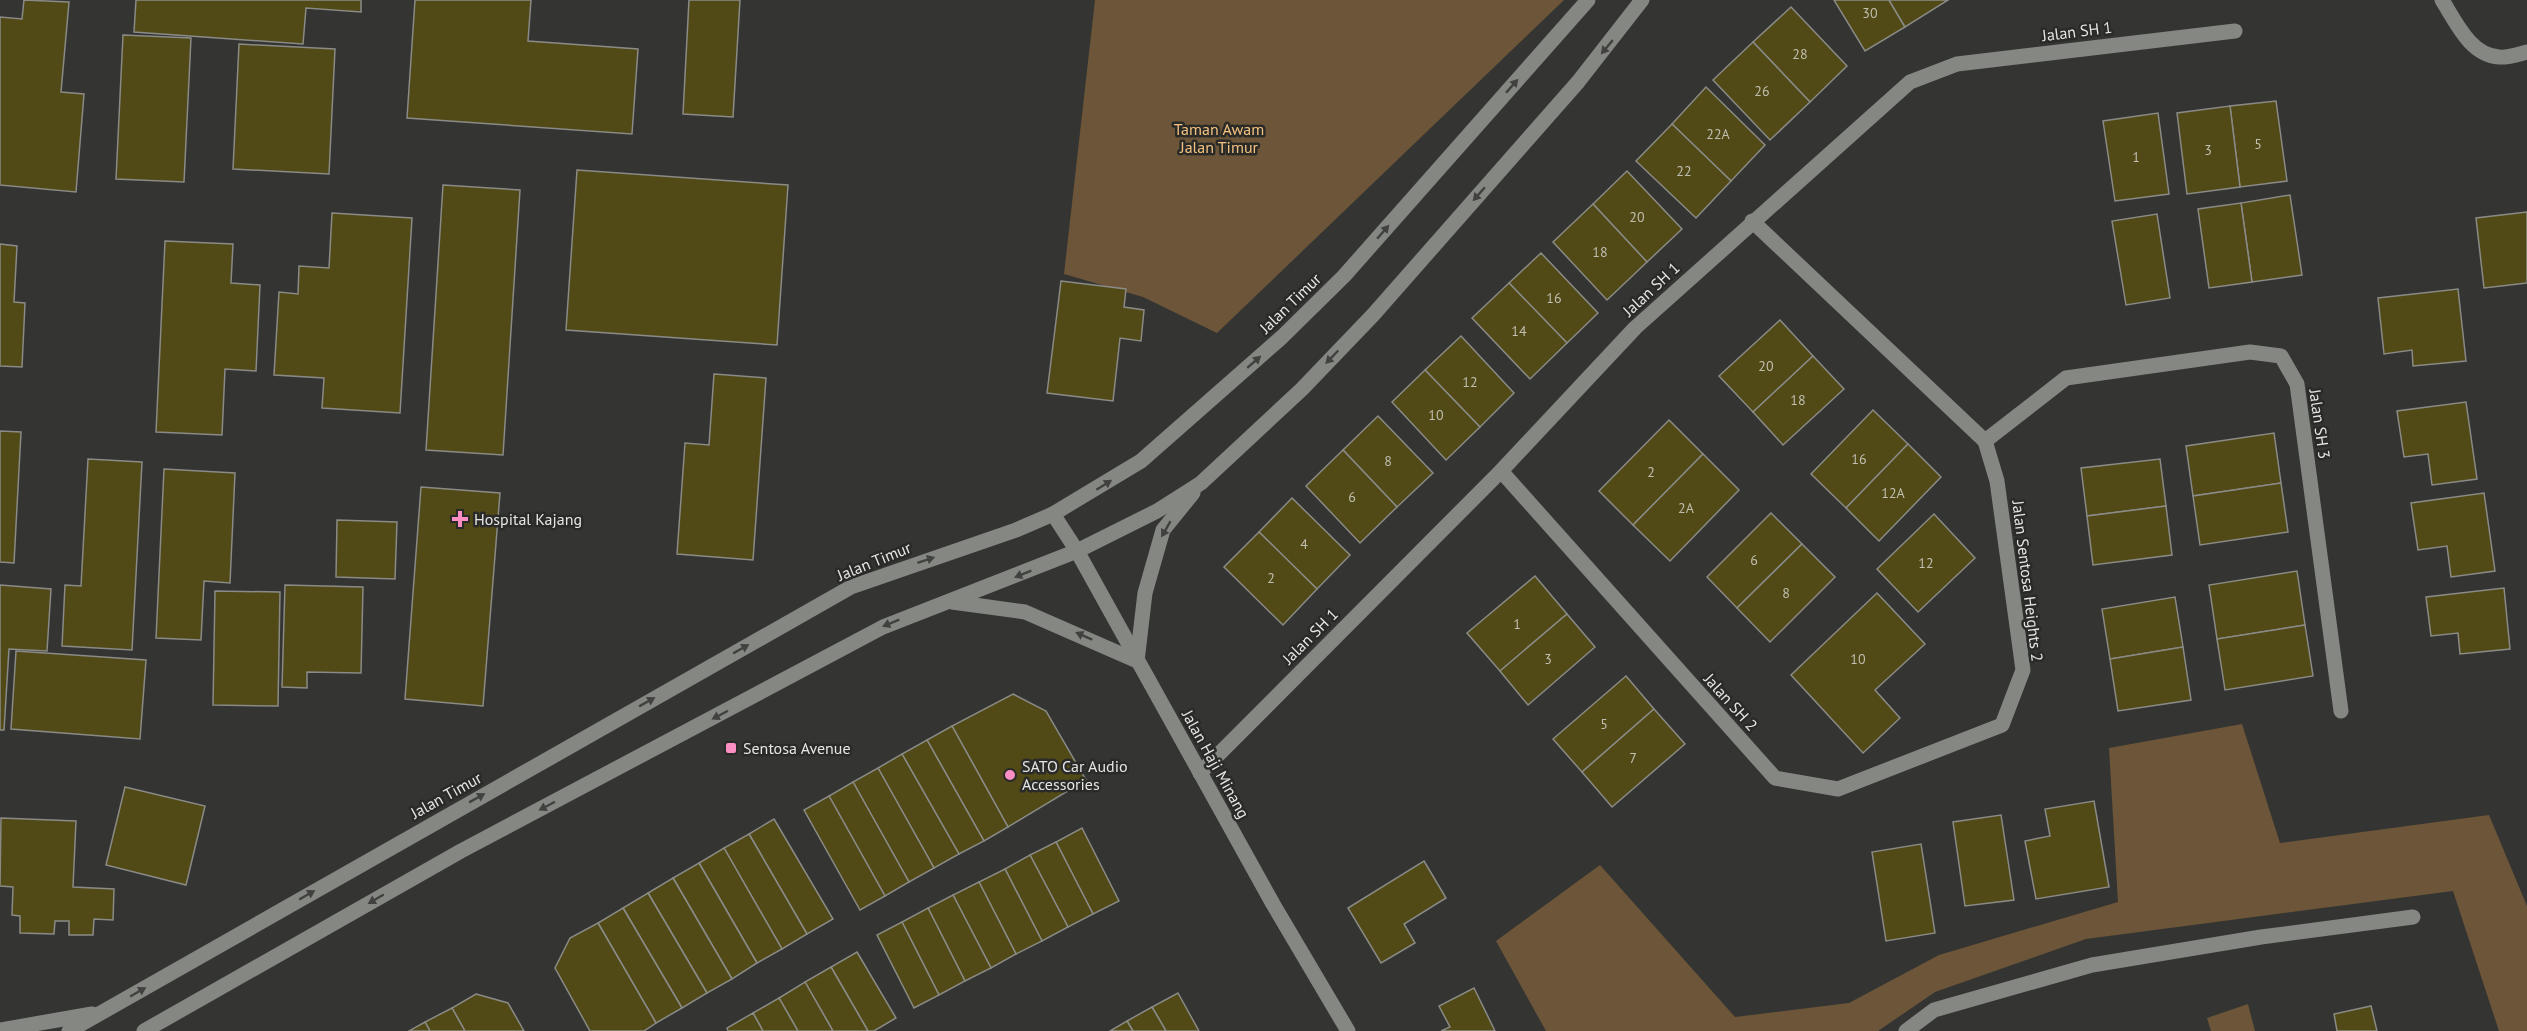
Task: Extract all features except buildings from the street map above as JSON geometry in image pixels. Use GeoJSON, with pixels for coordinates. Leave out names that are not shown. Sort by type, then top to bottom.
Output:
{"type":"FeatureCollection","features":[{"type":"Feature","properties":{"kind":"street","name":"Jalan Timur"},"geometry":{"type":"LineString","coordinates":[[69,1031],[851,587],[1016,530],[1053,514],[1141,461],[1282,337],[1344,276],[1588,0]]}},
{"type":"Feature","properties":{"kind":"street"},"geometry":{"type":"LineString","coordinates":[[946,602],[1026,612],[1137,661],[1145,593],[1163,530],[1201,483],[1302,389],[1373,315],[1578,82],[1642,0]]}},
{"type":"Feature","properties":{"kind":"street"},"geometry":{"type":"LineString","coordinates":[[2442,0],[2471,45],[2484,54],[2500,58],[2527,52]]}},
{"type":"Feature","properties":{"kind":"street","name":"Jalan SH 1"},"geometry":{"type":"LineString","coordinates":[[1200,773],[1501,471],[1635,328],[1910,82],[1957,64],[2235,31]]}},
{"type":"Feature","properties":{"kind":"street"},"geometry":{"type":"LineString","coordinates":[[1752,221],[1985,441]]}},
{"type":"Feature","properties":{"kind":"street","name":"Jalan SH 3"},"geometry":{"type":"LineString","coordinates":[[1985,441],[2066,378],[2250,352],[2281,356],[2296,384],[2342,711]]}},
{"type":"Feature","properties":{"kind":"street","name":"Jalan Sentosa Heights 2"},"geometry":{"type":"LineString","coordinates":[[1985,441],[1997,481],[2023,670],[2002,725]]}},
{"type":"Feature","properties":{"kind":"street","name":"Jalan SH 2"},"geometry":{"type":"LineString","coordinates":[[1501,471],[1775,778],[1838,789],[2002,725]]}},
{"type":"Feature","properties":{"kind":"street"},"geometry":{"type":"LineString","coordinates":[[144,1031],[162,1025],[461,851],[883,627],[1077,551],[1157,511],[1201,483]]}},
{"type":"Feature","properties":{"kind":"street","name":"Jalan Haji Minang"},"geometry":{"type":"LineString","coordinates":[[1053,514],[1077,551],[1200,773],[1348,1031]]}},
{"type":"Feature","properties":{"kind":"street"},"geometry":{"type":"LineString","coordinates":[[1906,1031],[1934,1011],[2092,965],[2261,937],[2413,916]]}},
{"type":"Feature","properties":{"kind":"street"},"geometry":{"type":"LineString","coordinates":[[0,1030],[104,1011]]}},
{"type":"Feature","properties":{"kind":"green space","name":"Taman Awam Jalan Timur"},"geometry":{"type":"Polygon","coordinates":[[[1095,0],[1564,0],[1217,333],[1143,297],[1064,274],[1095,0]]]}},
{"type":"Feature","properties":{"kind":"green space"},"geometry":{"type":"Polygon","coordinates":[[[2242,724],[2280,843],[2489,815],[2527,906],[2527,1031],[2499,1031],[2453,891],[2086,939],[1935,992],[1878,1031],[1546,1031],[1496,941],[1600,865],[1735,1017],[1849,1003],[1939,955],[2118,902],[2109,748],[2242,724]]]}},
{"type":"Feature","properties":{"kind":"green space"},"geometry":{"type":"Polygon","coordinates":[[[2248,1004],[2255,1031],[2211,1031],[2207,1018],[2248,1004]]]}},
{"type":"Feature","properties":{"kind":"place","name":"Hospital Kajang"},"geometry":{"type":"Point","coordinates":[460,519]}},
{"type":"Feature","properties":{"kind":"place","name":"Sentosa Avenue"},"geometry":{"type":"Point","coordinates":[731,748]}},
{"type":"Feature","properties":{"kind":"place","name":"SATO Car Audio Accessories"},"geometry":{"type":"Point","coordinates":[1010,775]}}]}
